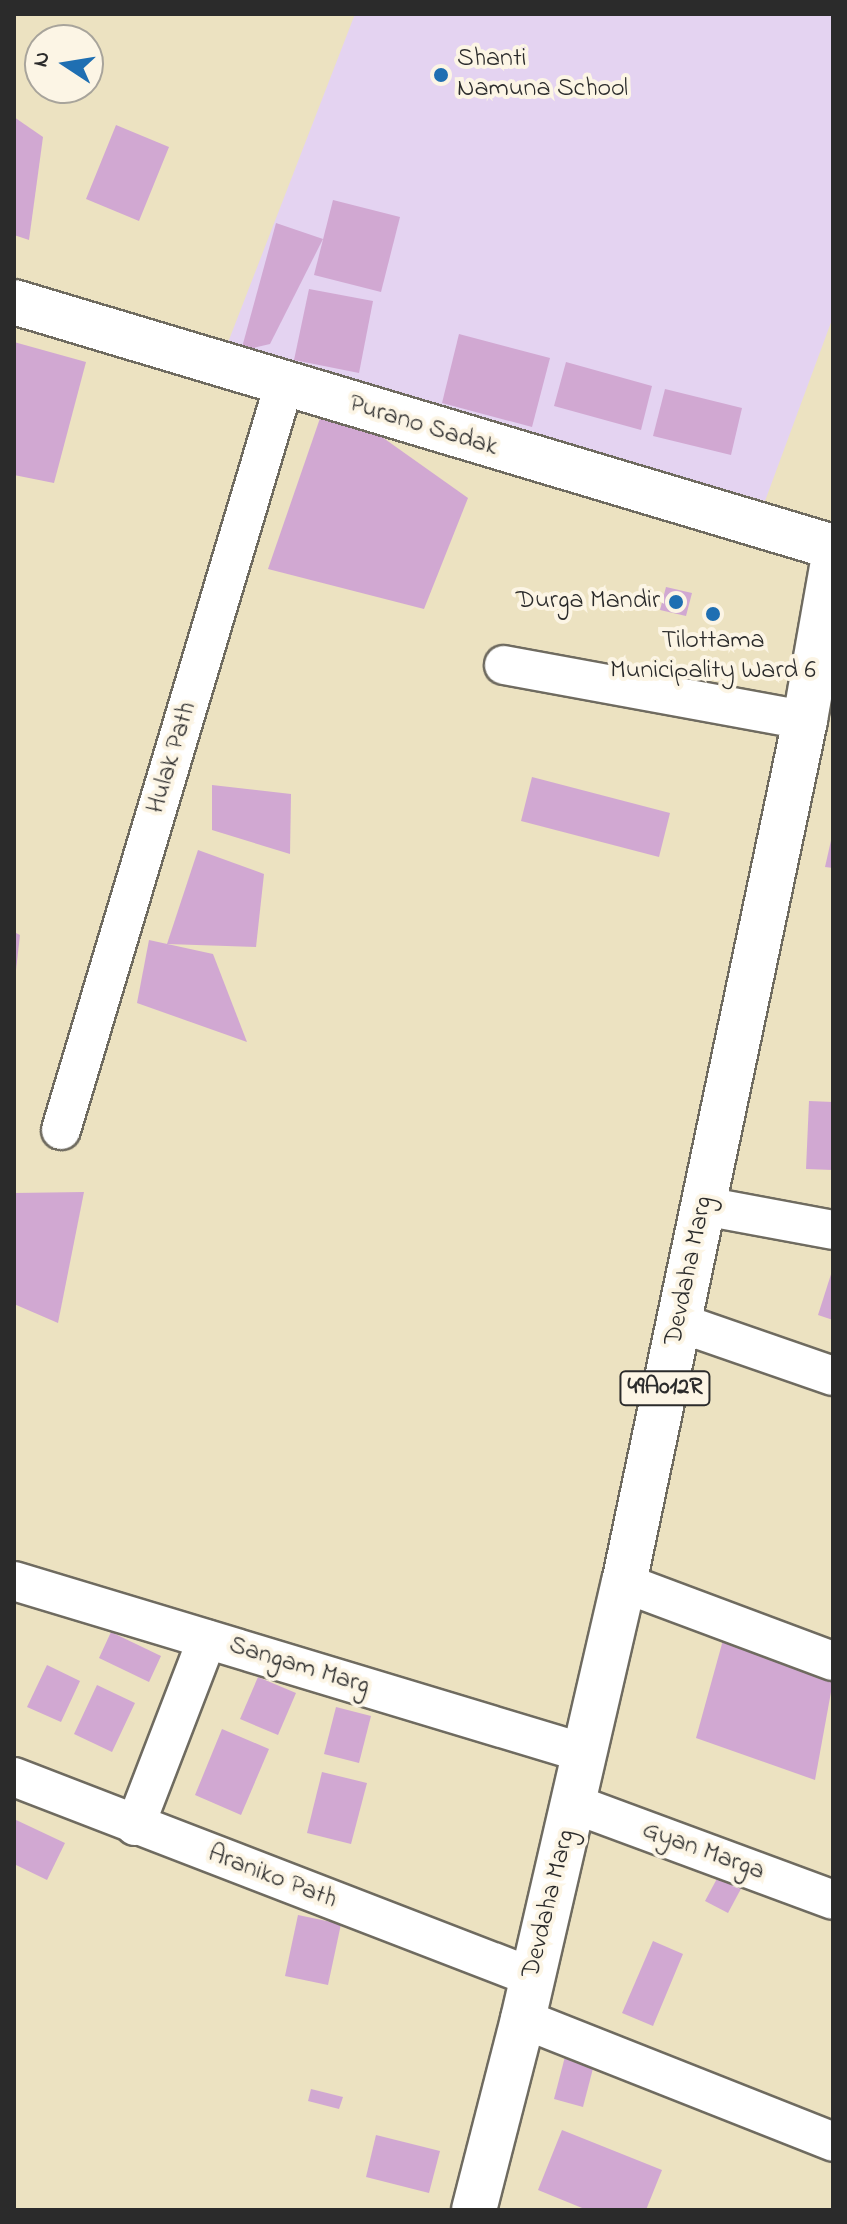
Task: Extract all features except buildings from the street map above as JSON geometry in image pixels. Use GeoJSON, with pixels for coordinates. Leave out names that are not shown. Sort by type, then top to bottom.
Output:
{"type":"FeatureCollection","features":[{"type":"Feature","properties":{"kind":"main road","name":"Purano Sadak"},"geometry":{"type":"LineString","coordinates":[[14,302],[833,547]]}},
{"type":"Feature","properties":{"kind":"main road","name":"Devdaha Marg"},"geometry":{"type":"LineString","coordinates":[[474,2210],[574,1804],[624,1583],[805,720],[833,562]]}},
{"type":"Feature","properties":{"kind":"street","name":"Hulak Path"},"geometry":{"type":"LineString","coordinates":[[61,1130],[284,385]]}},
{"type":"Feature","properties":{"kind":"street"},"geometry":{"type":"LineString","coordinates":[[504,665],[805,720]]}},
{"type":"Feature","properties":{"kind":"street"},"geometry":{"type":"LineString","coordinates":[[704,1206],[833,1230]]}},
{"type":"Feature","properties":{"kind":"street"},"geometry":{"type":"LineString","coordinates":[[680,1323],[833,1376]]}},
{"type":"Feature","properties":{"kind":"street","name":"Sangam Marg"},"geometry":{"type":"LineString","coordinates":[[14,1581],[584,1753]]}},
{"type":"Feature","properties":{"kind":"street"},"geometry":{"type":"LineString","coordinates":[[624,1583],[833,1661]]}},
{"type":"Feature","properties":{"kind":"street"},"geometry":{"type":"LineString","coordinates":[[135,1826],[207,1639]]}},
{"type":"Feature","properties":{"kind":"street","name":"Araniko Path"},"geometry":{"type":"LineString","coordinates":[[14,1777],[135,1826],[527,1998],[833,2142]]}},
{"type":"Feature","properties":{"kind":"street","name":"Gyan Marga"},"geometry":{"type":"LineString","coordinates":[[574,1804],[833,1900]]}},
{"type":"Feature","properties":{"kind":"shaded area"},"geometry":{"type":"Polygon","coordinates":[[[355,14],[833,14],[833,317],[765,501],[227,345],[355,14]]]}},
{"type":"Feature","properties":{"kind":"place","name":"Shanti Namuna School"},"geometry":{"type":"Point","coordinates":[441,75]}},
{"type":"Feature","properties":{"kind":"place","name":"Durga Mandir"},"geometry":{"type":"Point","coordinates":[676,602]}},
{"type":"Feature","properties":{"kind":"place","name":"Tilottama Municipality Ward 6"},"geometry":{"type":"Point","coordinates":[713,614]}}]}
